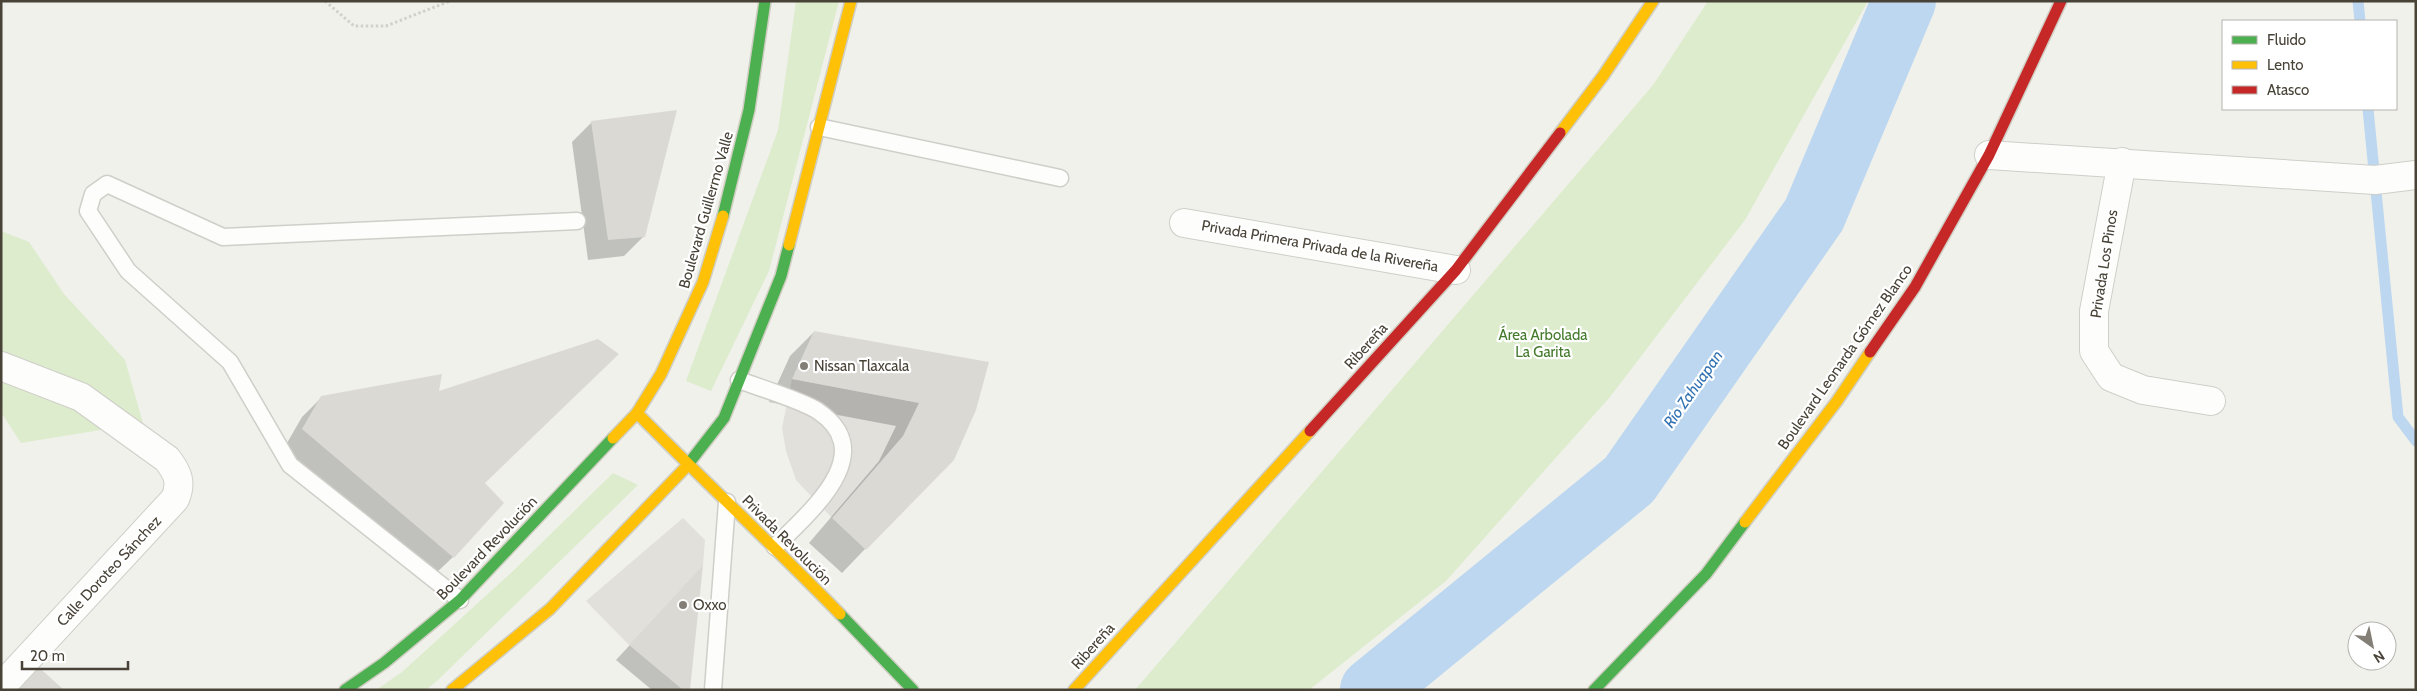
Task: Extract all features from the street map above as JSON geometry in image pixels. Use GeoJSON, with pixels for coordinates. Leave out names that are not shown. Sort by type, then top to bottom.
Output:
{"type":"FeatureCollection","features":[{"type":"Feature","properties":{"kind":"main road","name":"Boulevard Guillermo Valle"},"geometry":{"type":"LineString","coordinates":[[637,414],[661,374],[703,282],[731,188],[749,110],[765,1]]}},
{"type":"Feature","properties":{"kind":"main road"},"geometry":{"type":"LineString","coordinates":[[452,690],[550,609],[688,465],[724,418],[781,276],[851,1]]}},
{"type":"Feature","properties":{"kind":"main road","name":"Ribereña"},"geometry":{"type":"LineString","coordinates":[[1074,690],[1456,270],[1604,76],[1654,1]]}},
{"type":"Feature","properties":{"kind":"main road","name":"Boulevard Leonarda Gómez Blanco"},"geometry":{"type":"LineString","coordinates":[[1594,690],[1706,574],[1837,401],[1915,287],[1989,155],[2062,1]]}},
{"type":"Feature","properties":{"kind":"main road","name":"Privada Revolución"},"geometry":{"type":"LineString","coordinates":[[637,414],[688,465],[775,546],[913,690]]}},
{"type":"Feature","properties":{"kind":"main road","name":"Boulevard Revolución"},"geometry":{"type":"LineString","coordinates":[[346,690],[384,663],[460,600],[637,414]]}},
{"type":"Feature","properties":{"kind":"street"},"geometry":{"type":"LineString","coordinates":[[1989,155],[2122,162],[2375,180],[2416,175]]}},
{"type":"Feature","properties":{"kind":"street","name":"Privada Los Pinos"},"geometry":{"type":"LineString","coordinates":[[2122,162],[2094,311],[2094,351],[2112,377],[2143,390],[2211,401]]}},
{"type":"Feature","properties":{"kind":"street","name":"Privada Primera Privada de la Rivereña"},"geometry":{"type":"LineString","coordinates":[[1184,223],[1456,270]]}},
{"type":"Feature","properties":{"kind":"street","name":"Calle Doroteo Sánchez"},"geometry":{"type":"LineString","coordinates":[[1,366],[81,398],[167,459],[177,472],[180,488],[176,499],[1,687]]}},
{"type":"Feature","properties":{"kind":"lane"},"geometry":{"type":"LineString","coordinates":[[819,127],[1060,178]]}},
{"type":"Feature","properties":{"kind":"lane"},"geometry":{"type":"LineString","coordinates":[[460,600],[290,465],[230,362],[128,271],[88,211],[93,194],[107,184],[223,237],[577,221]]}},
{"type":"Feature","properties":{"kind":"lane"},"geometry":{"type":"LineString","coordinates":[[739,380],[817,411],[831,424],[844,444],[844,457],[835,480],[808,513],[775,546]]}},
{"type":"Feature","properties":{"kind":"lane"},"geometry":{"type":"LineString","coordinates":[[713,690],[727,502]]}},
{"type":"Feature","properties":{"kind":"path"},"geometry":{"type":"LineString","coordinates":[[325,1],[354,26],[386,26],[450,1]]}},
{"type":"Feature","properties":{"kind":"green space"},"geometry":{"type":"Polygon","coordinates":[[[796,1],[839,1],[769,271],[711,391],[686,381],[778,130],[796,1]]]}},
{"type":"Feature","properties":{"kind":"green space","name":"Área Arbolada La Garita"},"geometry":{"type":"Polygon","coordinates":[[[1708,1],[1868,1],[1745,220],[1610,397],[1446,581],[1309,690],[1135,690],[1653,85],[1708,1]]]}},
{"type":"Feature","properties":{"kind":"green space"},"geometry":{"type":"Polygon","coordinates":[[[1,231],[29,242],[64,294],[125,360],[143,423],[21,443],[1,412],[1,231]]]}},
{"type":"Feature","properties":{"kind":"green space"},"geometry":{"type":"Polygon","coordinates":[[[613,473],[638,485],[438,680],[426,690],[376,690],[402,672],[512,572],[613,473]]]}},
{"type":"Feature","properties":{"kind":"shaded area"},"geometry":{"type":"Polygon","coordinates":[[[792,379],[919,403],[903,436],[832,518],[796,480],[786,451],[782,428],[792,379]]]}},
{"type":"Feature","properties":{"kind":"shaded area"},"geometry":{"type":"Polygon","coordinates":[[[683,518],[705,540],[703,565],[629,645],[586,601],[683,518]]]}},
{"type":"Feature","properties":{"kind":"building"},"geometry":{"type":"Polygon","coordinates":[[[677,110],[645,237],[608,240],[591,121],[677,110]]]}},
{"type":"Feature","properties":{"kind":"building"},"geometry":{"type":"Polygon","coordinates":[[[814,331],[989,362],[976,410],[954,460],[866,550],[832,518],[903,436],[919,403],[792,379],[814,331]]]}},
{"type":"Feature","properties":{"kind":"building"},"geometry":{"type":"Polygon","coordinates":[[[598,339],[619,354],[485,483],[504,503],[454,558],[302,429],[321,396],[442,374],[439,391],[598,339]]]}},
{"type":"Feature","properties":{"kind":"building","name":"Oxxo"},"geometry":{"type":"Polygon","coordinates":[[[703,565],[690,690],[683,690],[629,645],[703,565]]]}},
{"type":"Feature","properties":{"kind":"building"},"geometry":{"type":"Polygon","coordinates":[[[34,663],[64,690],[10,690],[34,663]]]}},
{"type":"Feature","properties":{"kind":"waterway","name":"Río Zahuapan"},"geometry":{"type":"LineString","coordinates":[[1372,690],[1629,480],[1814,215],[1904,1]]}},
{"type":"Feature","properties":{"kind":"waterway"},"geometry":{"type":"LineString","coordinates":[[2358,1],[2360,20]]}},
{"type":"Feature","properties":{"kind":"waterway"},"geometry":{"type":"LineString","coordinates":[[2368,110],[2398,417],[2416,441]]}},
{"type":"Feature","properties":{"kind":"traffic: fast"},"geometry":{"type":"LineString","coordinates":[[723,216],[749,110],[765,1]]}},
{"type":"Feature","properties":{"kind":"traffic: fast"},"geometry":{"type":"LineString","coordinates":[[686,467],[724,418],[781,276],[789,245]]}},
{"type":"Feature","properties":{"kind":"traffic: fast"},"geometry":{"type":"LineString","coordinates":[[345,690],[384,663],[460,600],[613,438]]}},
{"type":"Feature","properties":{"kind":"traffic: fast"},"geometry":{"type":"LineString","coordinates":[[1594,690],[1706,574],[1745,522]]}},
{"type":"Feature","properties":{"kind":"traffic: fast"},"geometry":{"type":"LineString","coordinates":[[840,614],[913,690]]}},
{"type":"Feature","properties":{"kind":"traffic: slow"},"geometry":{"type":"LineString","coordinates":[[789,245],[851,1]]}},
{"type":"Feature","properties":{"kind":"traffic: slow"},"geometry":{"type":"LineString","coordinates":[[1560,133],[1603,76],[1653,1]]}},
{"type":"Feature","properties":{"kind":"traffic: slow"},"geometry":{"type":"LineString","coordinates":[[613,438],[637,413],[661,374],[703,282],[723,216]]}},
{"type":"Feature","properties":{"kind":"traffic: slow"},"geometry":{"type":"LineString","coordinates":[[1745,522],[1837,401],[1870,352]]}},
{"type":"Feature","properties":{"kind":"traffic: slow"},"geometry":{"type":"LineString","coordinates":[[637,413],[840,614]]}},
{"type":"Feature","properties":{"kind":"traffic: slow"},"geometry":{"type":"LineString","coordinates":[[1074,690],[1310,431]]}},
{"type":"Feature","properties":{"kind":"traffic: slow"},"geometry":{"type":"LineString","coordinates":[[452,690],[550,609],[686,467]]}},
{"type":"Feature","properties":{"kind":"traffic: jam"},"geometry":{"type":"LineString","coordinates":[[1870,352],[1915,287],[1989,155],[2061,1]]}},
{"type":"Feature","properties":{"kind":"traffic: jam"},"geometry":{"type":"LineString","coordinates":[[1310,431],[1456,270],[1560,133]]}},
{"type":"Feature","properties":{"kind":"place","name":"Nissan Tlaxcala"},"geometry":{"type":"Point","coordinates":[804,366]}},
{"type":"Feature","properties":{"kind":"place","name":"Oxxo"},"geometry":{"type":"Point","coordinates":[683,605]}}]}
